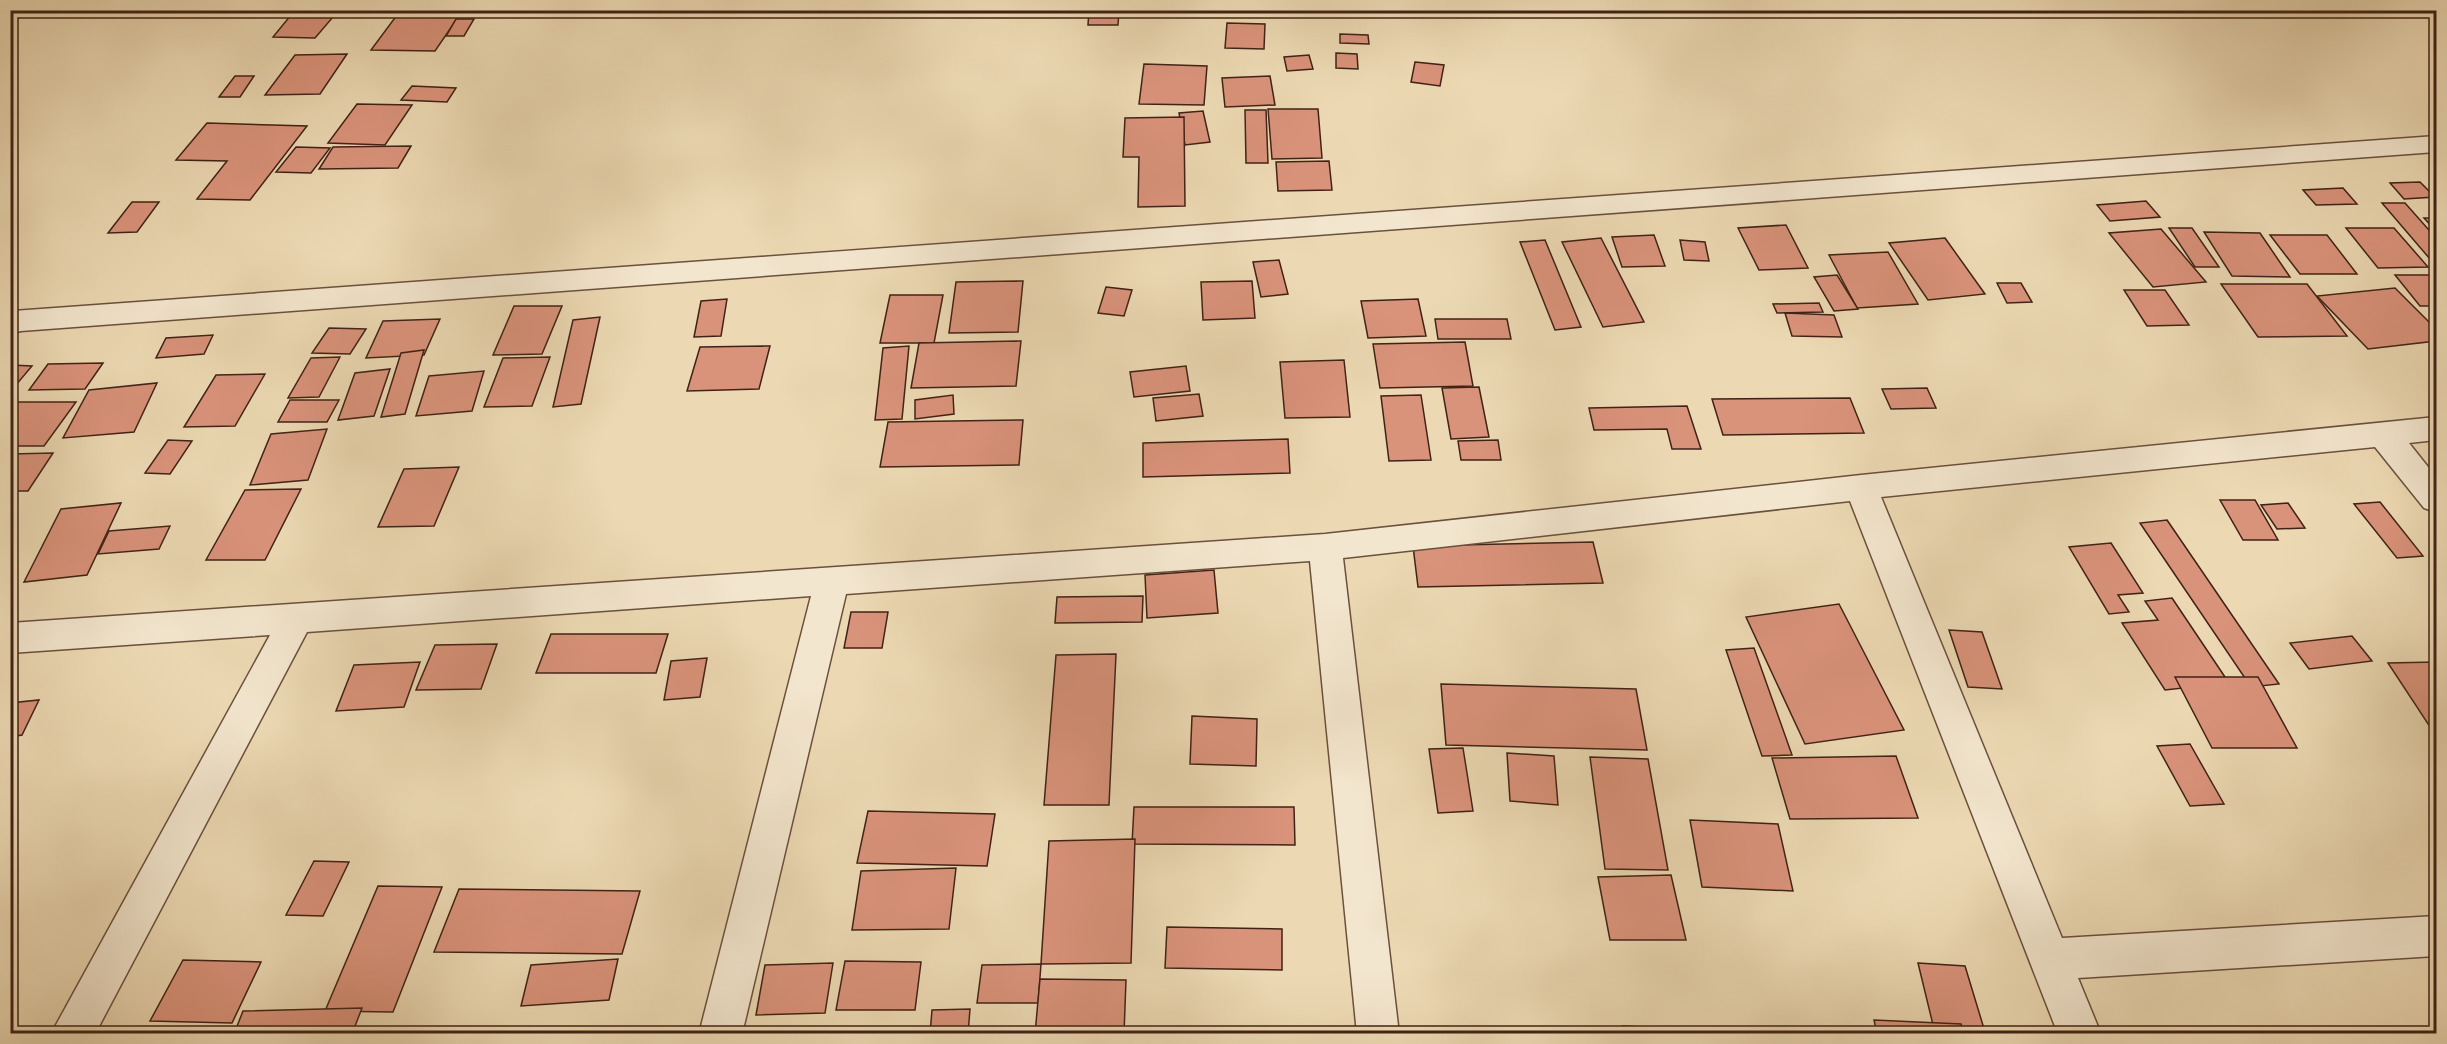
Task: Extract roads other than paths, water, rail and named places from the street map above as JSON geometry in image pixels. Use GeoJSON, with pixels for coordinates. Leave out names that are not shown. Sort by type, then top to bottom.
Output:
{"type":"FeatureCollection","features":[{"type":"Feature","properties":{"kind":"street"},"geometry":{"type":"LineString","coordinates":[[10,324],[13,321],[25,320],[2436,144]]}},
{"type":"Feature","properties":{"kind":"street"},"geometry":{"type":"LineString","coordinates":[[10,638],[1325,547],[1861,487],[2436,429]]}},
{"type":"Feature","properties":{"kind":"street"},"geometry":{"type":"LineString","coordinates":[[2382,433],[2436,499]]}},
{"type":"Feature","properties":{"kind":"street"},"geometry":{"type":"LineString","coordinates":[[1861,487],[2080,1034]]}},
{"type":"Feature","properties":{"kind":"street"},"geometry":{"type":"LineString","coordinates":[[1325,547],[1378,1034]]}},
{"type":"Feature","properties":{"kind":"street"},"geometry":{"type":"LineString","coordinates":[[720,1034],[832,582]]}},
{"type":"Feature","properties":{"kind":"street"},"geometry":{"type":"LineString","coordinates":[[72,1034],[296,620]]}},
{"type":"Feature","properties":{"kind":"street"},"geometry":{"type":"LineString","coordinates":[[2050,959],[2436,936]]}}]}
